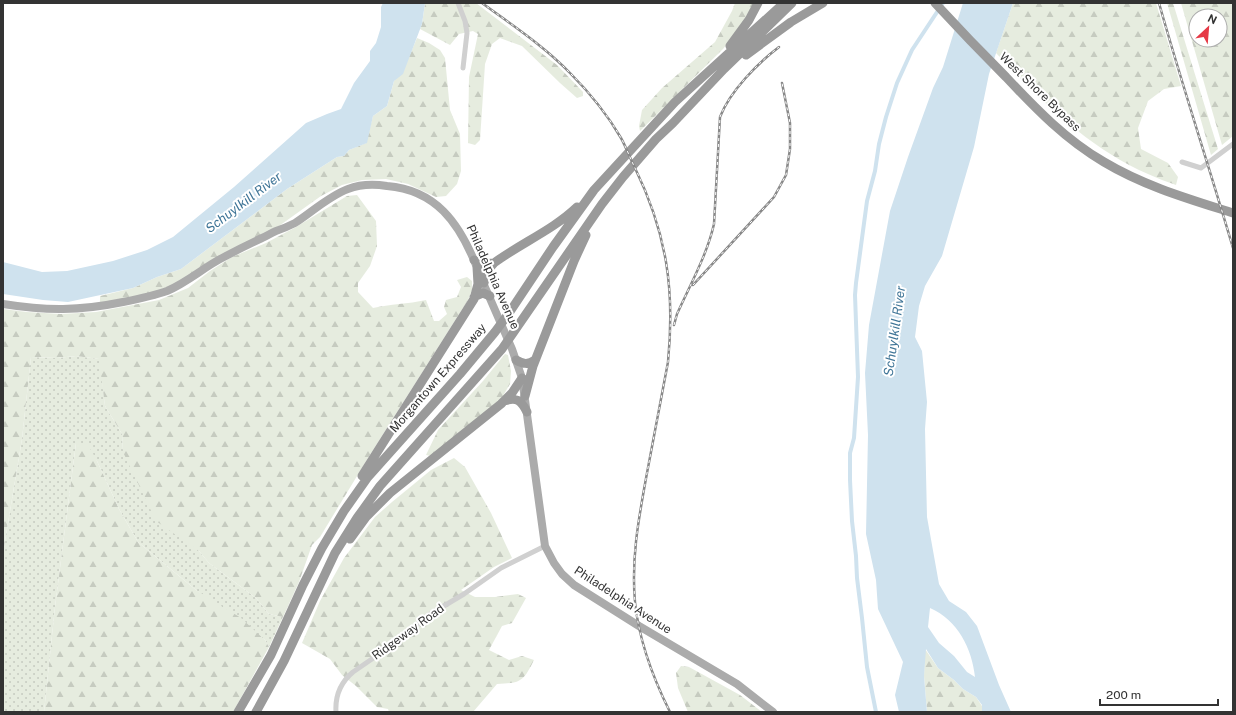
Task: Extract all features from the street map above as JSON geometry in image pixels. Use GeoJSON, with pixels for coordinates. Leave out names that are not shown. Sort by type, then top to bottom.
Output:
{"type":"FeatureCollection","features":[{"type":"Feature","properties":{"kind":"highway"},"geometry":{"type":"LineString","coordinates":[[693,85],[719,59],[736,38],[749,20],[758,3]]}},
{"type":"Feature","properties":{"kind":"highway"},"geometry":{"type":"LineString","coordinates":[[693,85],[784,3]]}},
{"type":"Feature","properties":{"kind":"highway"},"geometry":{"type":"LineString","coordinates":[[256,712],[284,661],[335,553],[356,518],[380,486],[502,349],[602,204],[656,139],[673,124],[724,69],[792,3]]}},
{"type":"Feature","properties":{"kind":"highway"},"geometry":{"type":"LineString","coordinates":[[693,101],[728,69],[762,42],[791,22],[823,3]]}},
{"type":"Feature","properties":{"kind":"highway","name":"West Shore Bypass"},"geometry":{"type":"LineString","coordinates":[[935,4],[1016,84],[1081,141],[1097,152],[1146,178],[1233,213]]}},
{"type":"Feature","properties":{"kind":"highway","name":"West Shore Bypass"},"geometry":{"type":"LineString","coordinates":[[935,4],[1016,84]]}},
{"type":"Feature","properties":{"kind":"highway","name":"Morgantown Expressway"},"geometry":{"type":"LineString","coordinates":[[238,712],[271,655],[303,584],[322,548],[340,517],[368,477],[460,374],[495,332],[594,190],[675,102],[693,85]]}},
{"type":"Feature","properties":{"kind":"highway"},"geometry":{"type":"LineString","coordinates":[[484,283],[487,271],[494,263],[567,216],[594,190]]}},
{"type":"Feature","properties":{"kind":"highway","name":"West Shore Bypass"},"geometry":{"type":"LineString","coordinates":[[1205,202],[1233,208]]}},
{"type":"Feature","properties":{"kind":"highway"},"geometry":{"type":"LineString","coordinates":[[525,396],[529,376],[574,261],[602,204]]}},
{"type":"Feature","properties":{"kind":"highway"},"geometry":{"type":"LineString","coordinates":[[303,584],[331,527],[474,297],[478,284],[475,264],[494,263]]}},
{"type":"Feature","properties":{"kind":"highway"},"geometry":{"type":"LineString","coordinates":[[474,297],[483,293],[490,296]]}},
{"type":"Feature","properties":{"kind":"highway"},"geometry":{"type":"LineString","coordinates":[[516,360],[526,364],[535,360]]}},
{"type":"Feature","properties":{"kind":"highway"},"geometry":{"type":"LineString","coordinates":[[318,591],[348,540],[366,517],[381,502],[512,394],[522,378]]}},
{"type":"Feature","properties":{"kind":"highway"},"geometry":{"type":"LineString","coordinates":[[504,401],[511,399],[518,400],[523,403],[527,412]]}},
{"type":"Feature","properties":{"kind":"main road","name":"Philadelphia Avenue"},"geometry":{"type":"LineString","coordinates":[[3,304],[60,310],[82,309],[101,307],[156,295],[189,280],[225,256],[294,223],[342,191],[366,184],[403,188],[433,202],[453,221],[466,242],[516,360],[522,378],[525,396],[545,546],[554,563],[562,574],[574,585],[639,626],[737,684],[773,712]]}},
{"type":"Feature","properties":{"kind":"street"},"geometry":{"type":"LineString","coordinates":[[458,3],[465,21],[467,33],[463,68]]}},
{"type":"Feature","properties":{"kind":"street"},"geometry":{"type":"LineString","coordinates":[[1182,162],[1201,168],[1233,144]]}},
{"type":"Feature","properties":{"kind":"street","name":"Ridgeway Road"},"geometry":{"type":"LineString","coordinates":[[336,712],[340,688],[353,672],[401,639],[427,616],[464,594],[501,568],[545,546]]}},
{"type":"Feature","properties":{"kind":"green space"},"geometry":{"type":"Polygon","coordinates":[[[425,3],[476,3],[557,65],[583,92],[583,96],[577,98],[522,46],[500,38],[492,44],[485,64],[480,140],[475,145],[468,143],[469,77],[478,34],[473,31],[459,34],[450,45],[420,29],[425,3]]]}},
{"type":"Feature","properties":{"kind":"green space"},"geometry":{"type":"Polygon","coordinates":[[[735,3],[754,3],[737,32],[723,49],[640,131],[639,126],[642,110],[662,88],[715,42],[735,3]]]}},
{"type":"Feature","properties":{"kind":"green space"},"geometry":{"type":"Polygon","coordinates":[[[1013,3],[1156,3],[1181,86],[1164,89],[1148,101],[1138,128],[1141,149],[1168,163],[1178,177],[1176,185],[1126,163],[1085,137],[1048,105],[996,53],[1013,3]]]}},
{"type":"Feature","properties":{"kind":"green space"},"geometry":{"type":"Polygon","coordinates":[[[1167,3],[1173,3],[1218,149],[1211,155],[1167,3]]]}},
{"type":"Feature","properties":{"kind":"green space"},"geometry":{"type":"Polygon","coordinates":[[[1181,3],[1233,3],[1233,136],[1222,145],[1194,48],[1228,48],[1228,8],[1188,8],[1188,27],[1181,3]]]}},
{"type":"Feature","properties":{"kind":"green space"},"geometry":{"type":"Polygon","coordinates":[[[417,38],[440,50],[445,58],[450,110],[460,134],[461,171],[457,184],[446,196],[436,197],[408,184],[386,179],[362,180],[342,185],[321,196],[279,226],[185,279],[160,291],[100,304],[100,296],[133,288],[157,277],[181,269],[287,189],[337,157],[344,156],[349,150],[366,143],[373,116],[387,106],[394,81],[411,52],[417,38]]]}},
{"type":"Feature","properties":{"kind":"green space"},"geometry":{"type":"Polygon","coordinates":[[[357,195],[376,221],[377,246],[370,266],[358,283],[358,292],[373,308],[426,300],[434,321],[439,321],[447,314],[444,307],[446,300],[457,297],[461,287],[457,280],[467,277],[472,281],[472,290],[468,300],[320,537],[312,545],[299,582],[283,617],[269,614],[256,598],[209,563],[199,551],[156,521],[123,452],[122,434],[105,406],[99,359],[76,356],[57,358],[31,357],[22,439],[3,553],[3,309],[61,314],[96,312],[159,300],[188,288],[210,271],[232,257],[266,243],[296,227],[347,196],[357,195]]]}},
{"type":"Feature","properties":{"kind":"green space"},"geometry":{"type":"Polygon","coordinates":[[[505,354],[508,355],[511,371],[510,384],[501,399],[431,456],[426,455],[438,430],[483,381],[505,354]]]}},
{"type":"Feature","properties":{"kind":"green space"},"geometry":{"type":"Polygon","coordinates":[[[76,356],[100,359],[105,406],[122,434],[123,450],[199,551],[209,563],[256,598],[269,614],[283,617],[269,647],[265,640],[196,590],[138,542],[119,509],[97,461],[76,443],[55,607],[44,712],[3,712],[3,553],[22,439],[31,357],[57,358],[76,356]]]}},
{"type":"Feature","properties":{"kind":"green space"},"geometry":{"type":"Polygon","coordinates":[[[76,443],[87,443],[119,509],[138,542],[196,590],[241,618],[265,640],[269,647],[233,712],[44,712],[55,607],[76,443]]]}},
{"type":"Feature","properties":{"kind":"green space"},"geometry":{"type":"Polygon","coordinates":[[[454,458],[465,467],[491,513],[512,558],[494,567],[461,590],[475,597],[495,597],[518,594],[526,598],[512,623],[502,626],[489,650],[509,660],[522,656],[534,660],[524,677],[516,682],[497,684],[473,712],[389,712],[388,709],[377,707],[356,686],[342,675],[330,659],[302,643],[320,601],[344,558],[375,517],[431,470],[454,458]]]}},
{"type":"Feature","properties":{"kind":"green space"},"geometry":{"type":"Polygon","coordinates":[[[925,649],[938,668],[963,689],[976,697],[982,706],[982,712],[927,712],[924,676],[925,649]]]}},
{"type":"Feature","properties":{"kind":"green space"},"geometry":{"type":"Polygon","coordinates":[[[681,666],[689,667],[740,695],[762,712],[688,712],[678,688],[676,673],[681,666]]]}},
{"type":"Feature","properties":{"kind":"water","name":"Schuylkill River"},"geometry":{"type":"Polygon","coordinates":[[[383,3],[425,3],[422,24],[403,74],[394,81],[387,106],[373,116],[367,143],[349,150],[344,156],[337,157],[287,189],[181,269],[157,277],[133,288],[68,302],[3,294],[3,262],[42,272],[67,271],[113,261],[147,250],[173,237],[234,187],[306,123],[341,109],[354,83],[370,61],[370,51],[376,43],[381,27],[381,7],[383,3]]]}},
{"type":"Feature","properties":{"kind":"water","name":"Schuylkill River"},"geometry":{"type":"Polygon","coordinates":[[[963,3],[1013,3],[989,74],[974,147],[942,256],[925,286],[919,306],[915,337],[922,351],[927,402],[925,429],[927,517],[939,584],[949,601],[966,612],[977,626],[999,685],[1011,712],[982,712],[982,705],[976,697],[963,689],[938,668],[926,649],[924,676],[927,712],[899,712],[895,695],[903,662],[878,609],[876,580],[866,534],[868,435],[865,373],[869,325],[890,211],[933,88],[943,67],[963,3]],[[930,608],[928,627],[939,643],[954,656],[967,672],[975,677],[971,656],[962,636],[940,613],[930,608]]]}},
{"type":"Feature","properties":{"kind":"waterway"},"geometry":{"type":"LineString","coordinates":[[876,712],[867,667],[857,578],[850,480],[850,453],[854,438],[858,377],[855,295],[856,283],[867,201],[886,117],[897,83],[912,50],[943,3]]}},
{"type":"Feature","properties":{"kind":"railway"},"geometry":{"type":"LineString","coordinates":[[482,3],[550,54],[584,88],[604,112],[621,138],[646,192],[655,216],[666,263],[669,286],[670,336],[668,362],[639,521],[635,553],[634,585],[637,617],[643,645],[658,686],[670,712]]}},
{"type":"Feature","properties":{"kind":"railway"},"geometry":{"type":"LineString","coordinates":[[1159,3],[1233,248]]}},
{"type":"Feature","properties":{"kind":"railway"},"geometry":{"type":"LineString","coordinates":[[674,325],[677,314],[703,258],[714,224],[720,117],[730,97],[745,78],[779,47]]}},
{"type":"Feature","properties":{"kind":"railway"},"geometry":{"type":"LineString","coordinates":[[693,285],[774,197],[786,175],[790,149],[790,123],[782,83]]}}]}
